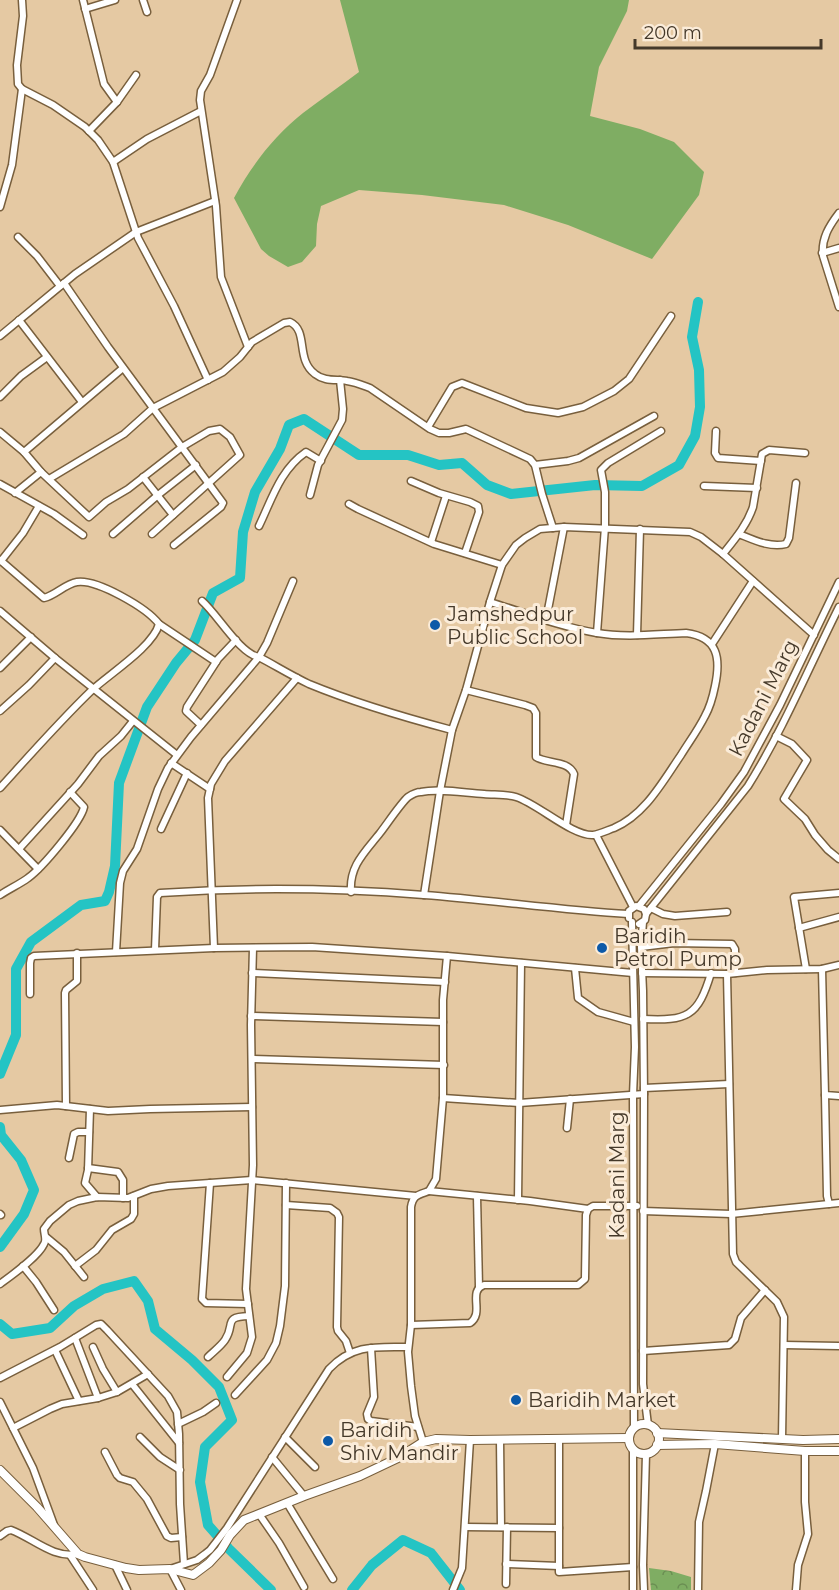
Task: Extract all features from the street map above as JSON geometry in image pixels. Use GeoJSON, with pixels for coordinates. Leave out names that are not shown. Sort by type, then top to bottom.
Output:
{"type":"FeatureCollection","features":[{"type":"Feature","properties":{"kind":"street"},"geometry":{"type":"LineString","coordinates":[[22,0],[23,16],[16,79],[18,84],[22,89],[53,105],[86,127],[113,162],[136,232],[208,380]]}},
{"type":"Feature","properties":{"kind":"street"},"geometry":{"type":"LineString","coordinates":[[83,0],[104,84],[117,102]]}},
{"type":"Feature","properties":{"kind":"street"},"geometry":{"type":"LineString","coordinates":[[85,9],[115,0]]}},
{"type":"Feature","properties":{"kind":"street"},"geometry":{"type":"LineString","coordinates":[[143,0],[147,12]]}},
{"type":"Feature","properties":{"kind":"street"},"geometry":{"type":"LineString","coordinates":[[237,0],[210,75],[201,91],[200,100],[215,201],[220,277],[248,347]]}},
{"type":"Feature","properties":{"kind":"street"},"geometry":{"type":"LineString","coordinates":[[89,131],[117,102],[136,75]]}},
{"type":"Feature","properties":{"kind":"street"},"geometry":{"type":"LineString","coordinates":[[0,207],[12,165],[22,89]]}},
{"type":"Feature","properties":{"kind":"street"},"geometry":{"type":"LineString","coordinates":[[113,162],[147,139],[201,111]]}},
{"type":"Feature","properties":{"kind":"street"},"geometry":{"type":"LineString","coordinates":[[0,336],[62,285],[136,232],[215,201]]}},
{"type":"Feature","properties":{"kind":"street"},"geometry":{"type":"LineString","coordinates":[[839,213],[827,232],[822,248],[839,307]]}},
{"type":"Feature","properties":{"kind":"street"},"geometry":{"type":"LineString","coordinates":[[18,237],[62,285],[222,503],[174,545]]}},
{"type":"Feature","properties":{"kind":"street"},"geometry":{"type":"LineString","coordinates":[[822,253],[839,248]]}},
{"type":"Feature","properties":{"kind":"street"},"geometry":{"type":"LineString","coordinates":[[428,427],[448,392],[458,383],[526,408],[558,412],[571,411],[594,403],[629,379],[671,316]]}},
{"type":"Feature","properties":{"kind":"street"},"geometry":{"type":"LineString","coordinates":[[19,320],[82,402]]}},
{"type":"Feature","properties":{"kind":"street"},"geometry":{"type":"LineString","coordinates":[[49,479],[123,434],[153,408],[223,372],[252,342],[284,323],[290,322],[301,332],[305,361],[311,371],[321,378],[361,384],[439,433],[466,429],[530,459],[536,465],[553,528]]}},
{"type":"Feature","properties":{"kind":"street"},"geometry":{"type":"LineString","coordinates":[[0,398],[21,376],[47,357]]}},
{"type":"Feature","properties":{"kind":"street"},"geometry":{"type":"LineString","coordinates":[[24,452],[123,368]]}},
{"type":"Feature","properties":{"kind":"street"},"geometry":{"type":"LineString","coordinates":[[310,495],[321,461],[342,420],[340,380]]}},
{"type":"Feature","properties":{"kind":"street"},"geometry":{"type":"LineString","coordinates":[[536,465],[579,458],[654,416]]}},
{"type":"Feature","properties":{"kind":"street"},"geometry":{"type":"LineString","coordinates":[[0,432],[24,452],[41,472],[89,517],[182,447],[209,431],[220,429],[230,437],[240,455],[152,534]]}},
{"type":"Feature","properties":{"kind":"street"},"geometry":{"type":"LineString","coordinates":[[597,633],[605,527],[605,492],[601,470],[608,463],[661,431]]}},
{"type":"Feature","properties":{"kind":"street"},"geometry":{"type":"LineString","coordinates":[[716,432],[715,453],[718,458],[761,461]]}},
{"type":"Feature","properties":{"kind":"street"},"geometry":{"type":"LineString","coordinates":[[723,554],[750,515],[762,454],[769,450],[805,453]]}},
{"type":"Feature","properties":{"kind":"street"},"geometry":{"type":"LineString","coordinates":[[259,526],[279,481],[292,465],[306,452],[321,461]]}},
{"type":"Feature","properties":{"kind":"street"},"geometry":{"type":"LineString","coordinates":[[113,534],[196,465]]}},
{"type":"Feature","properties":{"kind":"street"},"geometry":{"type":"LineString","coordinates":[[15,493],[41,472]]}},
{"type":"Feature","properties":{"kind":"street"},"geometry":{"type":"LineString","coordinates":[[143,477],[174,514]]}},
{"type":"Feature","properties":{"kind":"street"},"geometry":{"type":"LineString","coordinates":[[411,481],[446,496],[478,506],[465,553]]}},
{"type":"Feature","properties":{"kind":"street"},"geometry":{"type":"LineString","coordinates":[[739,534],[762,543],[778,546],[786,544],[789,538],[796,483]]}},
{"type":"Feature","properties":{"kind":"street"},"geometry":{"type":"LineString","coordinates":[[0,484],[84,535]]}},
{"type":"Feature","properties":{"kind":"street"},"geometry":{"type":"LineString","coordinates":[[704,486],[757,488]]}},
{"type":"Feature","properties":{"kind":"street"},"geometry":{"type":"LineString","coordinates":[[431,542],[446,496]]}},
{"type":"Feature","properties":{"kind":"street"},"geometry":{"type":"LineString","coordinates":[[349,504],[431,542],[502,565]]}},
{"type":"Feature","properties":{"kind":"street"},"geometry":{"type":"LineString","coordinates":[[39,506],[23,533],[1,560],[44,598],[79,582],[122,596],[216,662]]}},
{"type":"Feature","properties":{"kind":"street"},"geometry":{"type":"LineString","coordinates":[[546,620],[564,526]]}},
{"type":"Feature","properties":{"kind":"street"},"geometry":{"type":"LineString","coordinates":[[424,895],[452,730],[502,565],[516,545],[525,538],[540,529],[564,526],[690,532],[701,537],[723,554],[814,635]]}},
{"type":"Feature","properties":{"kind":"street"},"geometry":{"type":"LineString","coordinates":[[638,635],[640,529]]}},
{"type":"Feature","properties":{"kind":"street"},"geometry":{"type":"LineString","coordinates":[[116,952],[121,877],[137,849],[158,789],[177,755],[259,657],[293,581]]}},
{"type":"Feature","properties":{"kind":"street"},"geometry":{"type":"LineString","coordinates":[[712,644],[753,581]]}},
{"type":"Feature","properties":{"kind":"street","name":"Kadani Marg"},"geometry":{"type":"LineString","coordinates":[[636,907],[721,804],[744,772],[780,705],[839,582]]}},
{"type":"Feature","properties":{"kind":"street"},"geometry":{"type":"LineString","coordinates":[[201,601],[211,609],[236,640],[254,656],[297,678],[356,701],[452,730]]}},
{"type":"Feature","properties":{"kind":"street"},"geometry":{"type":"LineString","coordinates":[[351,892],[350,881],[353,870],[363,854],[408,797],[420,792],[440,791],[514,796],[586,834],[596,835],[618,826],[647,803],[701,724],[711,704],[719,664],[712,644],[705,638],[686,633],[638,635],[597,633],[490,602]]}},
{"type":"Feature","properties":{"kind":"street","name":"Kadani Marg"},"geometry":{"type":"LineString","coordinates":[[646,914],[748,786],[762,764],[839,607]]}},
{"type":"Feature","properties":{"kind":"street"},"geometry":{"type":"LineString","coordinates":[[0,611],[177,755]]}},
{"type":"Feature","properties":{"kind":"street"},"geometry":{"type":"LineString","coordinates":[[0,788],[37,746],[94,689],[136,654],[155,633],[159,624]]}},
{"type":"Feature","properties":{"kind":"street"},"geometry":{"type":"LineString","coordinates":[[0,668],[31,637]]}},
{"type":"Feature","properties":{"kind":"street"},"geometry":{"type":"LineString","coordinates":[[201,724],[188,714],[186,709],[216,662],[236,640]]}},
{"type":"Feature","properties":{"kind":"street"},"geometry":{"type":"LineString","coordinates":[[0,711],[55,658]]}},
{"type":"Feature","properties":{"kind":"street"},"geometry":{"type":"LineString","coordinates":[[214,948],[208,798],[210,789],[225,760],[297,678]]}},
{"type":"Feature","properties":{"kind":"street"},"geometry":{"type":"LineString","coordinates":[[466,690],[533,708],[536,713],[536,757],[568,766],[574,774],[566,825]]}},
{"type":"Feature","properties":{"kind":"street"},"geometry":{"type":"LineString","coordinates":[[19,849],[99,756],[135,722]]}},
{"type":"Feature","properties":{"kind":"street"},"geometry":{"type":"LineString","coordinates":[[776,736],[792,744],[807,760],[784,799],[805,819],[828,850],[839,859]]}},
{"type":"Feature","properties":{"kind":"street"},"geometry":{"type":"LineString","coordinates":[[171,763],[210,789]]}},
{"type":"Feature","properties":{"kind":"street"},"geometry":{"type":"LineString","coordinates":[[161,829],[187,773]]}},
{"type":"Feature","properties":{"kind":"street"},"geometry":{"type":"LineString","coordinates":[[0,895],[38,869],[81,815],[84,807],[69,792]]}},
{"type":"Feature","properties":{"kind":"street"},"geometry":{"type":"LineString","coordinates":[[0,830],[38,869]]}},
{"type":"Feature","properties":{"kind":"street"},"geometry":{"type":"LineString","coordinates":[[596,835],[636,907],[644,909],[646,914],[642,922],[637,924],[632,922],[628,914]]}},
{"type":"Feature","properties":{"kind":"street"},"geometry":{"type":"LineString","coordinates":[[155,950],[158,894],[160,893],[211,890],[314,890],[424,895],[628,914],[636,907]]}},
{"type":"Feature","properties":{"kind":"street"},"geometry":{"type":"LineString","coordinates":[[806,969],[794,897],[839,893]]}},
{"type":"Feature","properties":{"kind":"street"},"geometry":{"type":"LineString","coordinates":[[651,908],[663,914],[675,916],[727,912]]}},
{"type":"Feature","properties":{"kind":"street"},"geometry":{"type":"LineString","coordinates":[[799,928],[839,917]]}},
{"type":"Feature","properties":{"kind":"street","name":"Kadani Marg"},"geometry":{"type":"LineString","coordinates":[[632,922],[634,1428]]}},
{"type":"Feature","properties":{"kind":"street","name":"Kadani Marg"},"geometry":{"type":"LineString","coordinates":[[642,922],[643,1384],[648,1425]]}},
{"type":"Feature","properties":{"kind":"street"},"geometry":{"type":"LineString","coordinates":[[641,947],[674,943],[732,944],[735,949],[735,973]]}},
{"type":"Feature","properties":{"kind":"street"},"geometry":{"type":"LineString","coordinates":[[30,994],[30,963],[34,956],[155,950],[312,947],[447,956],[633,973]]}},
{"type":"Feature","properties":{"kind":"street"},"geometry":{"type":"LineString","coordinates":[[227,1377],[247,1353],[252,1337],[246,1289],[254,1165],[251,1016],[253,948]]}},
{"type":"Feature","properties":{"kind":"street"},"geometry":{"type":"LineString","coordinates":[[66,1106],[65,993],[78,978],[77,953]]}},
{"type":"Feature","properties":{"kind":"street"},"geometry":{"type":"LineString","coordinates":[[429,1191],[436,1179],[443,1098],[447,956]]}},
{"type":"Feature","properties":{"kind":"street"},"geometry":{"type":"LineString","coordinates":[[518,1200],[521,963]]}},
{"type":"Feature","properties":{"kind":"street"},"geometry":{"type":"LineString","coordinates":[[642,972],[727,974],[822,969],[839,965]]}},
{"type":"Feature","properties":{"kind":"street"},"geometry":{"type":"LineString","coordinates":[[575,968],[578,998],[598,1012],[634,1022]]}},
{"type":"Feature","properties":{"kind":"street"},"geometry":{"type":"LineString","coordinates":[[822,969],[829,1204]]}},
{"type":"Feature","properties":{"kind":"street"},"geometry":{"type":"LineString","coordinates":[[252,973],[445,982]]}},
{"type":"Feature","properties":{"kind":"street"},"geometry":{"type":"LineString","coordinates":[[643,1019],[671,1020],[688,1015],[704,996],[711,973]]}},
{"type":"Feature","properties":{"kind":"street"},"geometry":{"type":"LineString","coordinates":[[727,974],[733,1254],[736,1262],[777,1302],[784,1317],[782,1438]]}},
{"type":"Feature","properties":{"kind":"street"},"geometry":{"type":"LineString","coordinates":[[251,1016],[444,1022]]}},
{"type":"Feature","properties":{"kind":"street"},"geometry":{"type":"LineString","coordinates":[[252,1059],[444,1065]]}},
{"type":"Feature","properties":{"kind":"street"},"geometry":{"type":"LineString","coordinates":[[443,1098],[519,1103],[633,1095],[644,1091],[729,1084]]}},
{"type":"Feature","properties":{"kind":"street"},"geometry":{"type":"LineString","coordinates":[[825,1095],[839,1096]]}},
{"type":"Feature","properties":{"kind":"street"},"geometry":{"type":"LineString","coordinates":[[567,1128],[570,1099]]}},
{"type":"Feature","properties":{"kind":"street"},"geometry":{"type":"LineString","coordinates":[[2,1110],[57,1105],[108,1111],[252,1107]]}},
{"type":"Feature","properties":{"kind":"street"},"geometry":{"type":"LineString","coordinates":[[90,1109],[88,1168],[85,1183],[97,1197]]}},
{"type":"Feature","properties":{"kind":"street"},"geometry":{"type":"LineString","coordinates":[[69,1158],[75,1134],[89,1132]]}},
{"type":"Feature","properties":{"kind":"street"},"geometry":{"type":"LineString","coordinates":[[88,1168],[118,1172],[123,1180],[123,1198]]}},
{"type":"Feature","properties":{"kind":"street"},"geometry":{"type":"LineString","coordinates":[[0,1284],[31,1259],[45,1244],[46,1225],[69,1205],[78,1201],[97,1197],[123,1198],[168,1186],[252,1180],[416,1196]]}},
{"type":"Feature","properties":{"kind":"street"},"geometry":{"type":"LineString","coordinates":[[210,1183],[202,1299],[206,1303],[248,1304]]}},
{"type":"Feature","properties":{"kind":"street"},"geometry":{"type":"LineString","coordinates":[[235,1395],[267,1360],[276,1343],[285,1286],[286,1183]]}},
{"type":"Feature","properties":{"kind":"street"},"geometry":{"type":"LineString","coordinates":[[423,1442],[415,1416],[408,1347],[411,1324],[411,1207],[412,1200],[416,1196],[429,1191],[588,1209],[593,1206],[633,1206],[731,1214],[839,1203]]}},
{"type":"Feature","properties":{"kind":"street"},"geometry":{"type":"LineString","coordinates":[[75,1266],[96,1250],[112,1230],[132,1217],[134,1196]]}},
{"type":"Feature","properties":{"kind":"street"},"geometry":{"type":"LineString","coordinates":[[411,1324],[470,1323],[475,1320],[476,1291],[479,1287],[477,1196]]}},
{"type":"Feature","properties":{"kind":"street"},"geometry":{"type":"LineString","coordinates":[[286,1205],[330,1208],[339,1217],[338,1331],[346,1341],[350,1353]]}},
{"type":"Feature","properties":{"kind":"street"},"geometry":{"type":"LineString","coordinates":[[479,1287],[484,1285],[572,1286],[582,1282],[585,1279],[588,1209]]}},
{"type":"Feature","properties":{"kind":"street"},"geometry":{"type":"LineString","coordinates":[[45,1236],[64,1252],[84,1277]]}},
{"type":"Feature","properties":{"kind":"street"},"geometry":{"type":"LineString","coordinates":[[23,1266],[54,1310]]}},
{"type":"Feature","properties":{"kind":"street"},"geometry":{"type":"LineString","coordinates":[[643,1351],[729,1345],[735,1339],[741,1318],[765,1290]]}},
{"type":"Feature","properties":{"kind":"street"},"geometry":{"type":"LineString","coordinates":[[208,1357],[225,1340],[235,1317],[249,1316]]}},
{"type":"Feature","properties":{"kind":"street"},"geometry":{"type":"LineString","coordinates":[[0,1378],[55,1350],[96,1324],[101,1324],[174,1404],[178,1424],[184,1564]]}},
{"type":"Feature","properties":{"kind":"street"},"geometry":{"type":"LineString","coordinates":[[75,1338],[98,1398]]}},
{"type":"Feature","properties":{"kind":"street"},"geometry":{"type":"LineString","coordinates":[[784,1345],[839,1346]]}},
{"type":"Feature","properties":{"kind":"street"},"geometry":{"type":"LineString","coordinates":[[93,1347],[117,1392]]}},
{"type":"Feature","properties":{"kind":"street"},"geometry":{"type":"LineString","coordinates":[[0,1536],[11,1530],[58,1553],[139,1570],[170,1569],[193,1575],[221,1550],[228,1532],[272,1457],[329,1369],[350,1353],[371,1348],[408,1347]]}},
{"type":"Feature","properties":{"kind":"street"},"geometry":{"type":"LineString","coordinates":[[371,1348],[374,1397],[367,1414],[368,1419],[418,1426]]}},
{"type":"Feature","properties":{"kind":"street"},"geometry":{"type":"LineString","coordinates":[[55,1350],[79,1401]]}},
{"type":"Feature","properties":{"kind":"street"},"geometry":{"type":"LineString","coordinates":[[13,1428],[50,1408],[117,1392],[148,1374]]}},
{"type":"Feature","properties":{"kind":"street"},"geometry":{"type":"LineString","coordinates":[[132,1384],[179,1444]]}},
{"type":"Feature","properties":{"kind":"street"},"geometry":{"type":"LineString","coordinates":[[0,1402],[33,1468],[56,1529]]}},
{"type":"Feature","properties":{"kind":"street"},"geometry":{"type":"LineString","coordinates":[[178,1424],[216,1404]]}},
{"type":"Feature","properties":{"kind":"street"},"geometry":{"type":"LineString","coordinates":[[643,1424],[648,1425],[657,1433],[657,1444],[651,1452],[642,1454],[630,1445],[629,1438],[634,1428],[643,1424]]}},
{"type":"Feature","properties":{"kind":"street"},"geometry":{"type":"LineString","coordinates":[[657,1433],[803,1440],[839,1439]]}},
{"type":"Feature","properties":{"kind":"street"},"geometry":{"type":"LineString","coordinates":[[140,1437],[160,1457],[180,1470]]}},
{"type":"Feature","properties":{"kind":"street"},"geometry":{"type":"LineString","coordinates":[[285,1437],[315,1467]]}},
{"type":"Feature","properties":{"kind":"street"},"geometry":{"type":"LineString","coordinates":[[170,1569],[197,1560],[244,1520],[360,1476],[398,1458],[423,1442],[436,1439],[629,1438]]}},
{"type":"Feature","properties":{"kind":"street"},"geometry":{"type":"LineString","coordinates":[[559,1439],[559,1572],[633,1567]]}},
{"type":"Feature","properties":{"kind":"street"},"geometry":{"type":"LineString","coordinates":[[453,1590],[462,1568],[470,1440]]}},
{"type":"Feature","properties":{"kind":"street"},"geometry":{"type":"LineString","coordinates":[[500,1440],[506,1584]]}},
{"type":"Feature","properties":{"kind":"street"},"geometry":{"type":"LineString","coordinates":[[657,1444],[715,1444],[805,1451],[839,1451]]}},
{"type":"Feature","properties":{"kind":"street"},"geometry":{"type":"LineString","coordinates":[[698,1590],[699,1522],[715,1444]]}},
{"type":"Feature","properties":{"kind":"street"},"geometry":{"type":"LineString","coordinates":[[633,1449],[633,1590]]}},
{"type":"Feature","properties":{"kind":"street"},"geometry":{"type":"LineString","coordinates":[[796,1590],[798,1565],[808,1534],[805,1502],[805,1451]]}},
{"type":"Feature","properties":{"kind":"street"},"geometry":{"type":"LineString","coordinates":[[105,1452],[117,1475],[133,1482],[147,1498],[167,1536],[182,1537]]}},
{"type":"Feature","properties":{"kind":"street"},"geometry":{"type":"LineString","coordinates":[[644,1590],[646,1454]]}},
{"type":"Feature","properties":{"kind":"street"},"geometry":{"type":"LineString","coordinates":[[272,1457],[304,1496]]}},
{"type":"Feature","properties":{"kind":"street"},"geometry":{"type":"LineString","coordinates":[[0,1470],[56,1529],[74,1555],[93,1590]]}},
{"type":"Feature","properties":{"kind":"street"},"geometry":{"type":"LineString","coordinates":[[287,1503],[333,1579]]}},
{"type":"Feature","properties":{"kind":"street"},"geometry":{"type":"LineString","coordinates":[[259,1514],[279,1543],[304,1587]]}},
{"type":"Feature","properties":{"kind":"street"},"geometry":{"type":"LineString","coordinates":[[465,1527],[559,1528]]}},
{"type":"Feature","properties":{"kind":"street"},"geometry":{"type":"LineString","coordinates":[[506,1564],[559,1566]]}},
{"type":"Feature","properties":{"kind":"street"},"geometry":{"type":"LineString","coordinates":[[115,1565],[127,1590]]}},
{"type":"Feature","properties":{"kind":"street"},"geometry":{"type":"LineString","coordinates":[[170,1569],[181,1590]]}},
{"type":"Feature","properties":{"kind":"green space"},"geometry":{"type":"Polygon","coordinates":[[[340,0],[629,0],[627,11],[599,67],[590,116],[640,129],[674,142],[704,172],[699,195],[652,259],[568,225],[504,205],[359,190],[321,206],[316,246],[302,262],[288,267],[261,249],[234,198],[248,174],[282,131],[359,72],[340,0]]]}},
{"type":"Feature","properties":{"kind":"green space"},"geometry":{"type":"Polygon","coordinates":[[[649,1568],[691,1577],[691,1590],[651,1590],[649,1568]]]}},
{"type":"Feature","properties":{"kind":"waterway"},"geometry":{"type":"LineString","coordinates":[[0,1074],[16,1035],[16,969],[31,942],[81,905],[105,901],[115,866],[119,783],[147,707],[176,663],[195,640],[213,593],[240,578],[243,532],[255,492],[280,449],[289,425],[304,419],[359,455],[408,455],[439,465],[462,463],[487,485],[511,494],[595,485],[642,486],[679,465],[695,436],[700,407],[699,370],[692,337],[698,302]]}},
{"type":"Feature","properties":{"kind":"waterway"},"geometry":{"type":"LineString","coordinates":[[0,1127],[1,1135],[21,1160],[34,1190],[24,1214],[0,1247]]}},
{"type":"Feature","properties":{"kind":"waterway"},"geometry":{"type":"LineString","coordinates":[[0,1324],[12,1334],[50,1328],[74,1306],[103,1289],[134,1281],[148,1301],[155,1329],[192,1360],[219,1387],[232,1420],[205,1447],[200,1482],[208,1525],[271,1590]]}},
{"type":"Feature","properties":{"kind":"waterway"},"geometry":{"type":"LineString","coordinates":[[352,1590],[372,1565],[403,1540],[431,1553],[460,1590]]}},
{"type":"Feature","properties":{"kind":"place","name":"Jamshedpur Public School"},"geometry":{"type":"Point","coordinates":[435,625]}},
{"type":"Feature","properties":{"kind":"place","name":"Baridih Petrol Pump"},"geometry":{"type":"Point","coordinates":[602,948]}},
{"type":"Feature","properties":{"kind":"place","name":"Baridih Market"},"geometry":{"type":"Point","coordinates":[516,1400]}},
{"type":"Feature","properties":{"kind":"place","name":"Baridih Shiv Mandir"},"geometry":{"type":"Point","coordinates":[328,1441]}}]}
